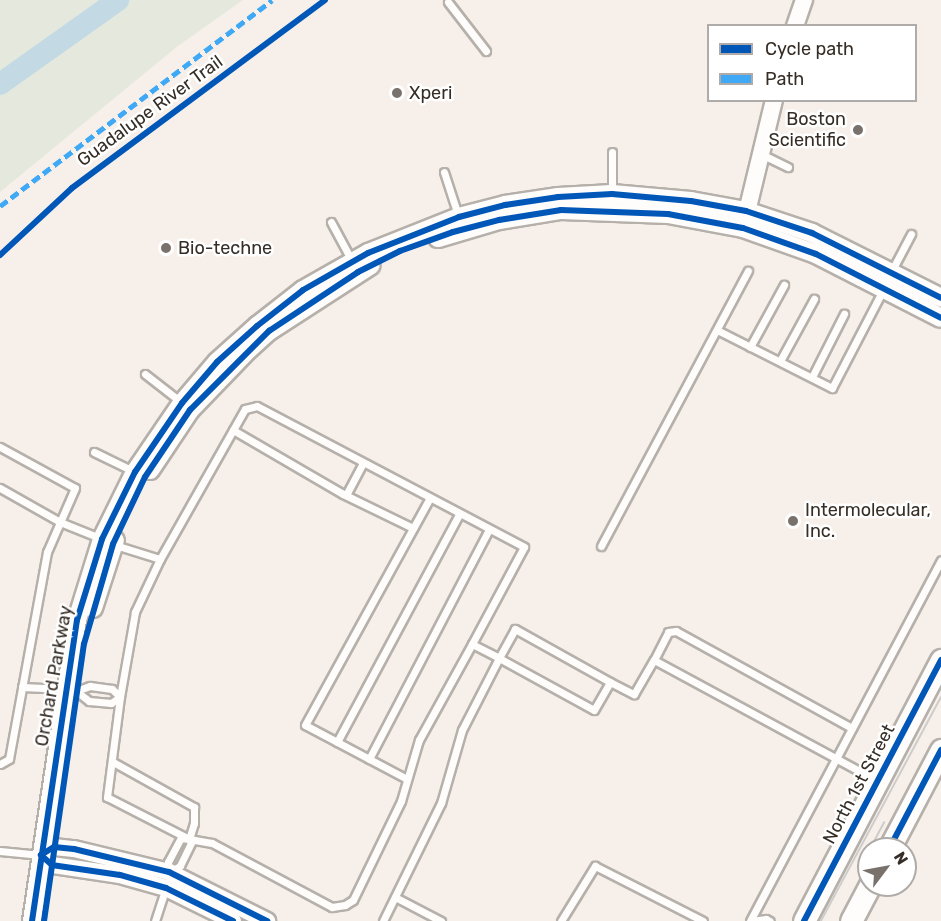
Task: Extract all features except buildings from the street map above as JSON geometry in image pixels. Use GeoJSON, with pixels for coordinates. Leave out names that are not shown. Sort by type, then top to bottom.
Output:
{"type":"FeatureCollection","features":[{"type":"Feature","properties":{"kind":"main road","name":"Orchard Parkway"},"geometry":{"type":"LineString","coordinates":[[44,921],[49,856],[70,690],[107,542],[135,472],[217,362],[257,326],[303,290],[355,266],[505,205],[558,197],[612,202],[668,214],[745,219],[812,233],[888,280],[941,318]]}},
{"type":"Feature","properties":{"kind":"main road","name":"Orchard Parkway"},"geometry":{"type":"LineString","coordinates":[[888,280],[941,298]]}},
{"type":"Feature","properties":{"kind":"main road","name":"Orchard Parkway"},"geometry":{"type":"LineString","coordinates":[[107,542],[186,406]]}},
{"type":"Feature","properties":{"kind":"main road","name":"North 1st Street"},"geometry":{"type":"LineString","coordinates":[[804,921],[941,660]]}},
{"type":"Feature","properties":{"kind":"main road"},"geometry":{"type":"LineString","coordinates":[[895,837],[941,750]]}},
{"type":"Feature","properties":{"kind":"main road"},"geometry":{"type":"LineString","coordinates":[[913,803],[941,780]]}},
{"type":"Feature","properties":{"kind":"main road","name":"Orchard Parkway"},"geometry":{"type":"LineString","coordinates":[[32,921],[49,856]]}},
{"type":"Feature","properties":{"kind":"main road"},"geometry":{"type":"LineString","coordinates":[[850,921],[863,897]]}},
{"type":"Feature","properties":{"kind":"street"},"geometry":{"type":"LineString","coordinates":[[796,24],[804,0]]}},
{"type":"Feature","properties":{"kind":"street"},"geometry":{"type":"LineString","coordinates":[[745,219],[774,102]]}},
{"type":"Feature","properties":{"kind":"street"},"geometry":{"type":"LineString","coordinates":[[49,856],[120,874],[168,880],[267,921]]}},
{"type":"Feature","properties":{"kind":"street"},"geometry":{"type":"LineString","coordinates":[[168,880],[233,921]]}},
{"type":"Feature","properties":{"kind":"lane"},"geometry":{"type":"LineString","coordinates":[[448,2],[486,51]]}},
{"type":"Feature","properties":{"kind":"lane"},"geometry":{"type":"LineString","coordinates":[[612,152],[612,202]]}},
{"type":"Feature","properties":{"kind":"lane"},"geometry":{"type":"LineString","coordinates":[[761,154],[788,167]]}},
{"type":"Feature","properties":{"kind":"lane"},"geometry":{"type":"LineString","coordinates":[[444,172],[456,225]]}},
{"type":"Feature","properties":{"kind":"lane"},"geometry":{"type":"LineString","coordinates":[[331,222],[355,266]]}},
{"type":"Feature","properties":{"kind":"lane"},"geometry":{"type":"LineString","coordinates":[[717,330],[832,388],[911,234]]}},
{"type":"Feature","properties":{"kind":"lane"},"geometry":{"type":"LineString","coordinates":[[601,546],[748,271]]}},
{"type":"Feature","properties":{"kind":"lane"},"geometry":{"type":"LineString","coordinates":[[750,346],[784,285]]}},
{"type":"Feature","properties":{"kind":"lane"},"geometry":{"type":"LineString","coordinates":[[780,360],[814,298]]}},
{"type":"Feature","properties":{"kind":"lane"},"geometry":{"type":"LineString","coordinates":[[812,377],[844,314]]}},
{"type":"Feature","properties":{"kind":"lane"},"geometry":{"type":"LineString","coordinates":[[146,374],[186,406]]}},
{"type":"Feature","properties":{"kind":"lane"},"geometry":{"type":"LineString","coordinates":[[155,921],[168,880],[168,862],[181,838],[212,843],[332,907],[345,905],[353,900],[401,801],[419,740],[524,547],[257,406],[245,409],[160,559],[135,612],[120,696],[107,797],[189,839]]}},
{"type":"Feature","properties":{"kind":"lane"},"geometry":{"type":"LineString","coordinates":[[233,430],[346,495],[414,528]]}},
{"type":"Feature","properties":{"kind":"lane"},"geometry":{"type":"LineString","coordinates":[[0,447],[75,488],[47,552],[9,759],[0,764]]}},
{"type":"Feature","properties":{"kind":"lane"},"geometry":{"type":"LineString","coordinates":[[94,452],[135,472]]}},
{"type":"Feature","properties":{"kind":"lane"},"geometry":{"type":"LineString","coordinates":[[346,495],[363,463]]}},
{"type":"Feature","properties":{"kind":"lane"},"geometry":{"type":"LineString","coordinates":[[0,488],[60,522],[107,542],[160,559]]}},
{"type":"Feature","properties":{"kind":"lane"},"geometry":{"type":"LineString","coordinates":[[407,779],[305,725],[430,498]]}},
{"type":"Feature","properties":{"kind":"lane"},"geometry":{"type":"LineString","coordinates":[[337,742],[459,513]]}},
{"type":"Feature","properties":{"kind":"lane"},"geometry":{"type":"LineString","coordinates":[[369,759],[489,529]]}},
{"type":"Feature","properties":{"kind":"lane"},"geometry":{"type":"LineString","coordinates":[[770,921],[751,920],[941,560]]}},
{"type":"Feature","properties":{"kind":"lane"},"geometry":{"type":"LineString","coordinates":[[382,921],[441,803],[462,730],[515,629],[634,694],[669,632],[676,631],[852,728]]}},
{"type":"Feature","properties":{"kind":"lane"},"geometry":{"type":"LineString","coordinates":[[472,644],[594,710],[609,682]]}},
{"type":"Feature","properties":{"kind":"lane"},"geometry":{"type":"LineString","coordinates":[[654,660],[878,781]]}},
{"type":"Feature","properties":{"kind":"lane"},"geometry":{"type":"LineString","coordinates":[[22,687],[70,690],[90,686],[112,689],[120,696]]}},
{"type":"Feature","properties":{"kind":"lane"},"geometry":{"type":"LineString","coordinates":[[70,690],[89,701],[111,703],[120,696]]}},
{"type":"Feature","properties":{"kind":"lane"},"geometry":{"type":"LineString","coordinates":[[113,762],[194,807],[194,823],[189,839],[191,843],[180,866],[168,880]]}},
{"type":"Feature","properties":{"kind":"lane"},"geometry":{"type":"LineString","coordinates":[[0,850],[49,856]]}},
{"type":"Feature","properties":{"kind":"lane"},"geometry":{"type":"LineString","coordinates":[[560,920],[589,871],[595,866],[703,921]]}},
{"type":"Feature","properties":{"kind":"lane"},"geometry":{"type":"LineString","coordinates":[[395,897],[441,921]]}},
{"type":"Feature","properties":{"kind":"shaded area"},"geometry":{"type":"Polygon","coordinates":[[[0,0],[243,0],[178,46],[0,192],[0,0]]]}},
{"type":"Feature","properties":{"kind":"waterway"},"geometry":{"type":"LineString","coordinates":[[0,84],[118,0]]}},
{"type":"Feature","properties":{"kind":"tram line"},"geometry":{"type":"LineString","coordinates":[[821,921],[941,697]]}},
{"type":"Feature","properties":{"kind":"tram line"},"geometry":{"type":"LineString","coordinates":[[876,837],[884,823]]}},
{"type":"Feature","properties":{"kind":"marked path"},"geometry":{"type":"LineString","coordinates":[[0,206],[272,0]]}},
{"type":"Feature","properties":{"kind":"cycle path","name":"Guadalupe River Trail"},"geometry":{"type":"LineString","coordinates":[[0,255],[72,188],[325,0]]}},
{"type":"Feature","properties":{"kind":"cycle path"},"geometry":{"type":"LineString","coordinates":[[32,921],[77,620],[102,539],[135,472],[182,403],[217,362],[257,326],[303,290],[368,253],[459,217],[505,205],[558,197],[612,194],[691,201],[746,211],[812,233],[941,298]]}},
{"type":"Feature","properties":{"kind":"cycle path"},"geometry":{"type":"LineString","coordinates":[[44,921],[84,644],[113,544],[145,477],[190,410],[269,331],[358,272],[400,251],[453,232],[499,220],[561,210],[668,214],[743,228],[816,254],[941,318]]}},
{"type":"Feature","properties":{"kind":"cycle path"},"geometry":{"type":"LineString","coordinates":[[804,921],[941,660]]}},
{"type":"Feature","properties":{"kind":"cycle path"},"geometry":{"type":"LineString","coordinates":[[895,837],[941,750]]}},
{"type":"Feature","properties":{"kind":"cycle path"},"geometry":{"type":"LineString","coordinates":[[233,921],[166,888],[120,875],[52,865],[41,855],[54,847],[74,849],[169,872],[267,921]]}},
{"type":"Feature","properties":{"kind":"place","name":"Xperi"},"geometry":{"type":"Point","coordinates":[397,93]}},
{"type":"Feature","properties":{"kind":"place","name":"Boston Scientific"},"geometry":{"type":"Point","coordinates":[858,130]}},
{"type":"Feature","properties":{"kind":"place","name":"Bio-techne"},"geometry":{"type":"Point","coordinates":[166,248]}},
{"type":"Feature","properties":{"kind":"place","name":"Intermolecular, Inc."},"geometry":{"type":"Point","coordinates":[793,521]}}]}
